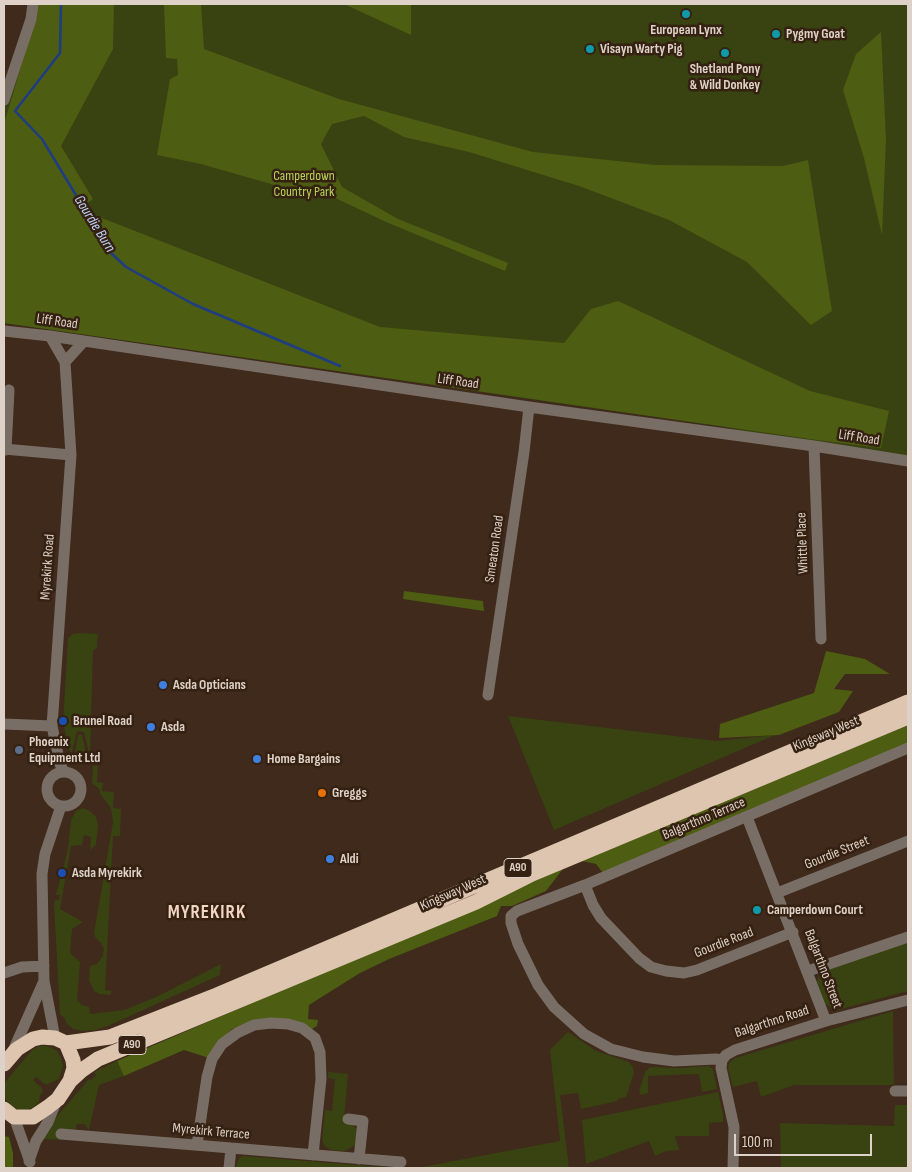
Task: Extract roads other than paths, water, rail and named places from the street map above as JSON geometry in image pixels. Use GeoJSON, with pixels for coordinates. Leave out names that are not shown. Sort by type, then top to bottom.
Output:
{"type":"FeatureCollection","features":[{"type":"Feature","properties":{"kind":"highway","name":"Kingsway West"},"geometry":{"type":"LineString","coordinates":[[7,1059],[25,1043],[33,1039],[42,1037],[60,1040],[110,1036],[217,994],[908,702]]}},
{"type":"Feature","properties":{"kind":"highway","name":"Kingsway West"},"geometry":{"type":"LineString","coordinates":[[8,1113],[25,1118],[33,1117],[58,1099],[70,1082],[82,1070],[98,1059],[476,902],[532,874],[908,717]]}},
{"type":"Feature","properties":{"kind":"highway"},"geometry":{"type":"LineString","coordinates":[[60,1040],[73,1060],[74,1068],[70,1082]]}},
{"type":"Feature","properties":{"kind":"street"},"geometry":{"type":"LineString","coordinates":[[4,100],[31,19],[33,4]]}},
{"type":"Feature","properties":{"kind":"street","name":"Liff Road"},"geometry":{"type":"LineString","coordinates":[[4,331],[50,336],[529,408],[814,446],[908,461]]}},
{"type":"Feature","properties":{"kind":"street","name":"Myrekirk Road"},"geometry":{"type":"LineString","coordinates":[[50,336],[65,362],[71,455],[52,726],[60,764],[64,772]]}},
{"type":"Feature","properties":{"kind":"street"},"geometry":{"type":"LineString","coordinates":[[65,362],[84,341]]}},
{"type":"Feature","properties":{"kind":"street"},"geometry":{"type":"LineString","coordinates":[[9,390],[5,450],[71,455]]}},
{"type":"Feature","properties":{"kind":"street","name":"Smeaton Road"},"geometry":{"type":"LineString","coordinates":[[488,695],[529,408]]}},
{"type":"Feature","properties":{"kind":"street","name":"Whittle Place"},"geometry":{"type":"LineString","coordinates":[[814,446],[821,639]]}},
{"type":"Feature","properties":{"kind":"street"},"geometry":{"type":"LineString","coordinates":[[4,724],[52,726]]}},
{"type":"Feature","properties":{"kind":"street","name":"Balgarthno Terrace"},"geometry":{"type":"LineString","coordinates":[[722,1060],[674,1061],[643,1058],[611,1049],[584,1034],[554,1007],[538,985],[518,944],[511,924],[511,916],[517,911],[585,885],[908,748]]}},
{"type":"Feature","properties":{"kind":"street"},"geometry":{"type":"LineString","coordinates":[[64,772],[75,776],[82,790],[77,801],[67,806],[61,806],[53,802],[48,793],[48,788],[49,782],[53,777],[64,772]]}},
{"type":"Feature","properties":{"kind":"street"},"geometry":{"type":"LineString","coordinates":[[60,1040],[44,981],[42,874],[45,854],[61,806]]}},
{"type":"Feature","properties":{"kind":"street","name":"Balgarthno Street"},"geometry":{"type":"LineString","coordinates":[[747,817],[826,1021]]}},
{"type":"Feature","properties":{"kind":"street","name":"Gourdie Street"},"geometry":{"type":"LineString","coordinates":[[777,894],[908,841]]}},
{"type":"Feature","properties":{"kind":"street","name":"Gourdie Road"},"geometry":{"type":"LineString","coordinates":[[585,885],[593,905],[601,918],[639,958],[651,967],[666,972],[697,970],[793,932]]}},
{"type":"Feature","properties":{"kind":"street"},"geometry":{"type":"LineString","coordinates":[[808,971],[908,938]]}},
{"type":"Feature","properties":{"kind":"street"},"geometry":{"type":"LineString","coordinates":[[4,973],[22,967],[44,966]]}},
{"type":"Feature","properties":{"kind":"street"},"geometry":{"type":"LineString","coordinates":[[7,1059],[44,981]]}},
{"type":"Feature","properties":{"kind":"street","name":"Balgarthno Road"},"geometry":{"type":"LineString","coordinates":[[722,1060],[726,1055],[735,1050],[826,1021],[908,1000]]}},
{"type":"Feature","properties":{"kind":"street"},"geometry":{"type":"LineString","coordinates":[[197,1145],[207,1077],[212,1059],[222,1044],[237,1032],[254,1025],[288,1024],[302,1028],[315,1038],[320,1052],[322,1079],[313,1155]]}},
{"type":"Feature","properties":{"kind":"street"},"geometry":{"type":"LineString","coordinates":[[722,1060],[721,1068],[734,1126],[733,1168]]}},
{"type":"Feature","properties":{"kind":"street"},"geometry":{"type":"LineString","coordinates":[[894,1091],[908,1091]]}},
{"type":"Feature","properties":{"kind":"street"},"geometry":{"type":"LineString","coordinates":[[30,1165],[36,1141],[48,1122],[58,1099]]}},
{"type":"Feature","properties":{"kind":"street"},"geometry":{"type":"LineString","coordinates":[[8,1113],[30,1165]]}},
{"type":"Feature","properties":{"kind":"street"},"geometry":{"type":"LineString","coordinates":[[348,1119],[363,1121],[359,1159]]}},
{"type":"Feature","properties":{"kind":"street","name":"Myrekirk Terrace"},"geometry":{"type":"LineString","coordinates":[[61,1134],[401,1162]]}},
{"type":"Feature","properties":{"kind":"street"},"geometry":{"type":"LineString","coordinates":[[229,1168],[231,1148]]}},
{"type":"Feature","properties":{"kind":"waterway","name":"Gourdie Burn"},"geometry":{"type":"LineString","coordinates":[[61,4],[60,53],[15,111],[42,139],[111,253],[126,267],[193,304],[340,366]]}},
{"type":"Feature","properties":{"kind":"place","name":"European Lynx"},"geometry":{"type":"Point","coordinates":[686,14]}},
{"type":"Feature","properties":{"kind":"place","name":"Pygmy Goat"},"geometry":{"type":"Point","coordinates":[776,34]}},
{"type":"Feature","properties":{"kind":"place","name":"Visayn Warty Pig"},"geometry":{"type":"Point","coordinates":[590,49]}},
{"type":"Feature","properties":{"kind":"place","name":"Shetland Pony & Wild Donkey"},"geometry":{"type":"Point","coordinates":[725,53]}},
{"type":"Feature","properties":{"kind":"place","name":"Asda Opticians"},"geometry":{"type":"Point","coordinates":[163,685]}},
{"type":"Feature","properties":{"kind":"place","name":"Brunel Road"},"geometry":{"type":"Point","coordinates":[63,721]}},
{"type":"Feature","properties":{"kind":"place","name":"Asda"},"geometry":{"type":"Point","coordinates":[151,727]}},
{"type":"Feature","properties":{"kind":"place","name":"Phoenix Equipment Ltd"},"geometry":{"type":"Point","coordinates":[19,750]}},
{"type":"Feature","properties":{"kind":"place","name":"Home Bargains"},"geometry":{"type":"Point","coordinates":[257,759]}},
{"type":"Feature","properties":{"kind":"place","name":"Greggs"},"geometry":{"type":"Point","coordinates":[322,793]}},
{"type":"Feature","properties":{"kind":"place","name":"Aldi"},"geometry":{"type":"Point","coordinates":[330,859]}},
{"type":"Feature","properties":{"kind":"place","name":"Asda Myrekirk"},"geometry":{"type":"Point","coordinates":[62,873]}},
{"type":"Feature","properties":{"kind":"place","name":"Camperdown Court"},"geometry":{"type":"Point","coordinates":[757,910]}},
{"type":"Feature","properties":{"kind":"district","name":"MYREKIRK"},"geometry":{"type":"Point","coordinates":[207,913]}},
{"type":"Feature","properties":{"kind":"park label","name":"Camperdown Country Park"},"geometry":{"type":"Point","coordinates":[304,184]}}]}
